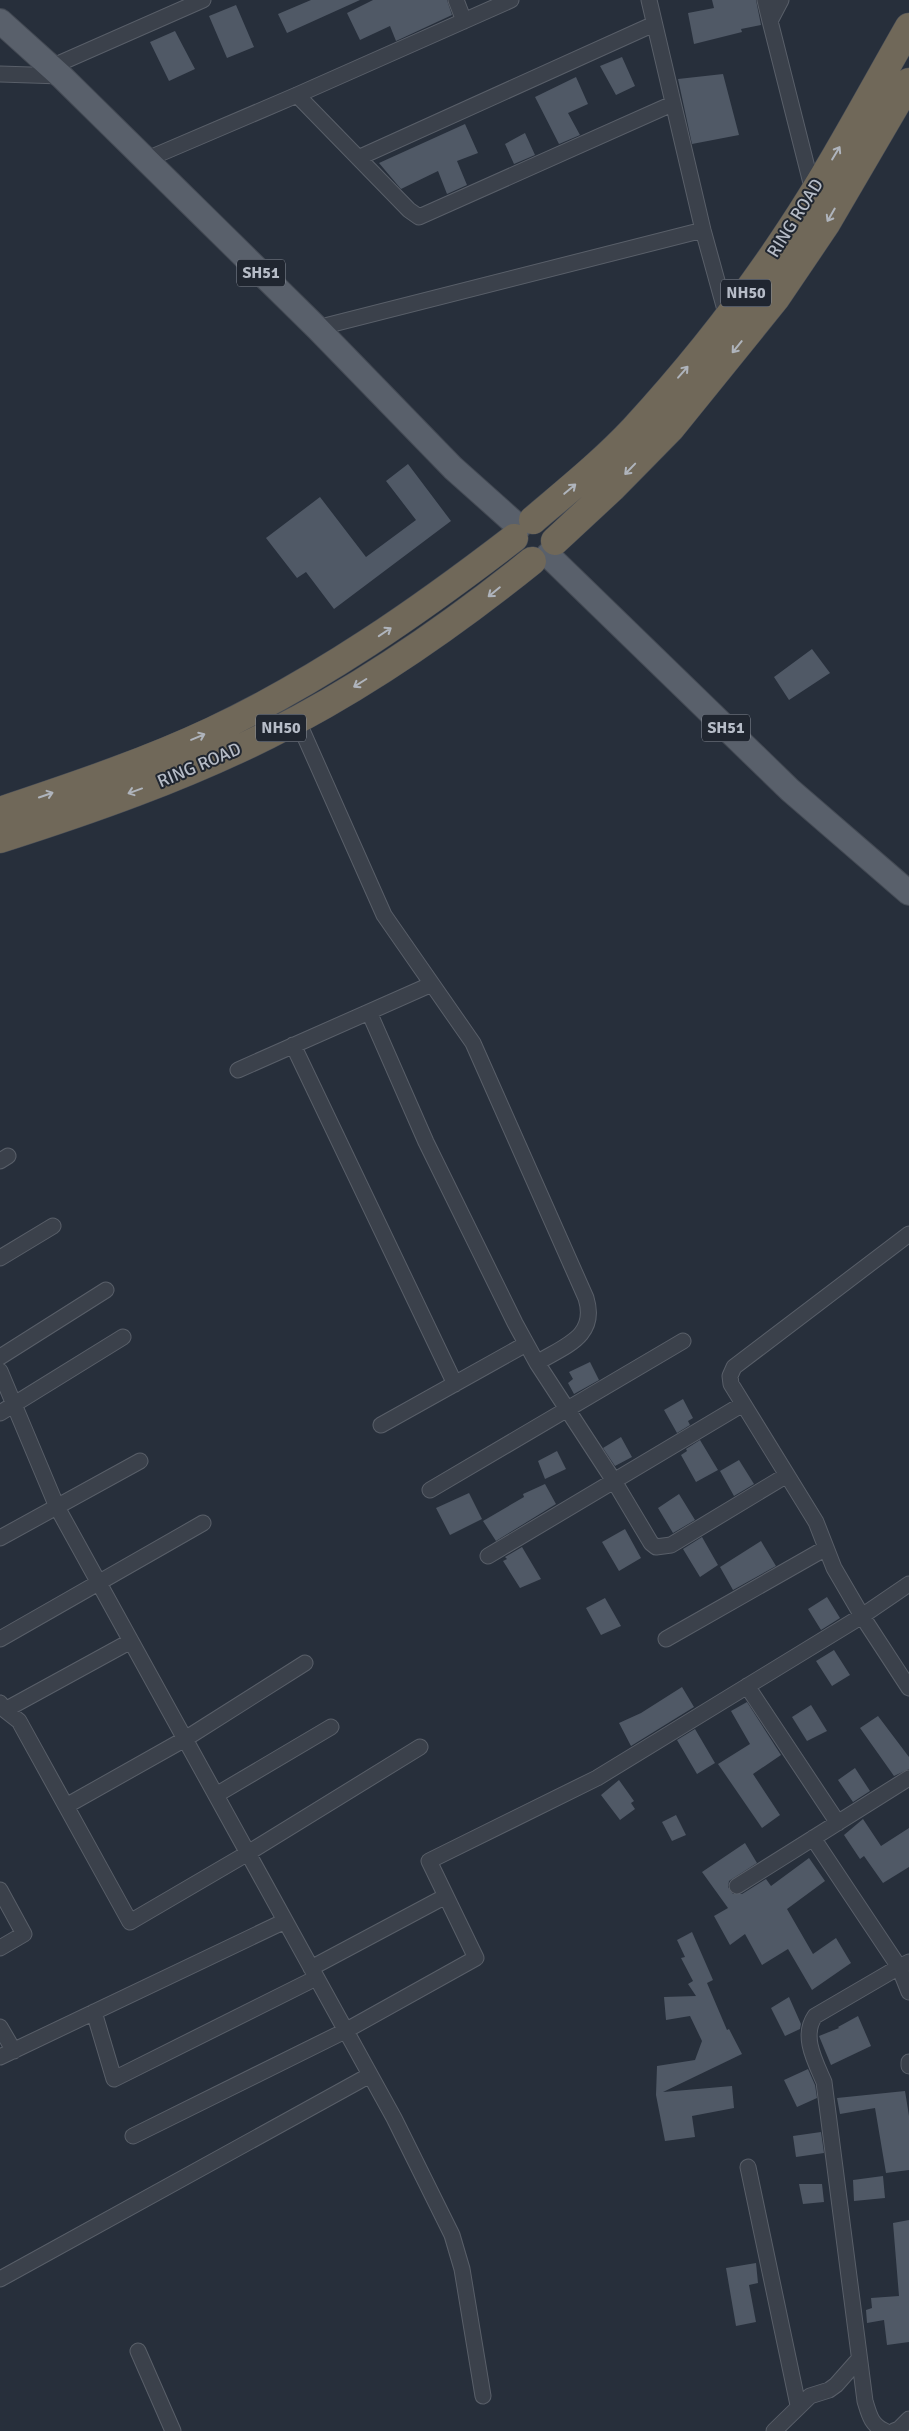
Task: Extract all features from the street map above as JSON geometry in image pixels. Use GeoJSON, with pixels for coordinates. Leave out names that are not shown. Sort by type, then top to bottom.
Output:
{"type":"FeatureCollection","features":[{"type":"Feature","properties":{"kind":"highway","name":"RING ROAD"},"geometry":{"type":"LineString","coordinates":[[0,811],[146,760],[212,731],[262,705],[378,637],[438,596],[580,480],[633,429],[697,356],[728,317],[791,228],[909,27]]}},
{"type":"Feature","properties":{"kind":"highway","name":"RING ROAD"},"geometry":{"type":"LineString","coordinates":[[0,839],[62,819],[182,774],[268,736],[349,690],[437,634],[545,552],[671,428],[776,298],[826,224],[909,82]]}},
{"type":"Feature","properties":{"kind":"highway"},"geometry":{"type":"LineString","coordinates":[[546,524],[551,528],[545,552],[520,556],[516,551],[522,528],[546,524]]}},
{"type":"Feature","properties":{"kind":"main road","name":"SH51"},"geometry":{"type":"LineString","coordinates":[[0,20],[56,72],[317,328],[453,468],[522,528]]}},
{"type":"Feature","properties":{"kind":"main road","name":"SH51"},"geometry":{"type":"LineString","coordinates":[[545,552],[790,790],[909,893]]}},
{"type":"Feature","properties":{"kind":"street"},"geometry":{"type":"LineString","coordinates":[[456,0],[464,21]]}},
{"type":"Feature","properties":{"kind":"street"},"geometry":{"type":"LineString","coordinates":[[144,160],[297,95],[511,0]]}},
{"type":"Feature","properties":{"kind":"street"},"geometry":{"type":"LineString","coordinates":[[649,0],[703,230],[728,317]]}},
{"type":"Feature","properties":{"kind":"street"},"geometry":{"type":"LineString","coordinates":[[765,0],[813,191]]}},
{"type":"Feature","properties":{"kind":"street"},"geometry":{"type":"LineString","coordinates":[[770,21],[782,0]]}},
{"type":"Feature","properties":{"kind":"street"},"geometry":{"type":"LineString","coordinates":[[0,74],[56,72],[192,2]]}},
{"type":"Feature","properties":{"kind":"street"},"geometry":{"type":"LineString","coordinates":[[358,158],[654,24]]}},
{"type":"Feature","properties":{"kind":"street"},"geometry":{"type":"LineString","coordinates":[[297,95],[408,210],[419,217],[672,104]]}},
{"type":"Feature","properties":{"kind":"street"},"geometry":{"type":"LineString","coordinates":[[317,328],[703,230]]}},
{"type":"Feature","properties":{"kind":"street"},"geometry":{"type":"LineString","coordinates":[[297,720],[380,907],[398,938],[473,1043],[590,1312],[588,1323],[580,1337],[536,1363]]}},
{"type":"Feature","properties":{"kind":"street"},"geometry":{"type":"LineString","coordinates":[[238,1070],[432,984]]}},
{"type":"Feature","properties":{"kind":"street"},"geometry":{"type":"LineString","coordinates":[[368,1012],[426,1142],[536,1363],[614,1481],[650,1543],[656,1547],[664,1548],[787,1475]]}},
{"type":"Feature","properties":{"kind":"street"},"geometry":{"type":"LineString","coordinates":[[293,1045],[455,1384]]}},
{"type":"Feature","properties":{"kind":"street"},"geometry":{"type":"LineString","coordinates":[[0,1258],[53,1226]]}},
{"type":"Feature","properties":{"kind":"street"},"geometry":{"type":"LineString","coordinates":[[909,1234],[734,1367],[730,1376],[731,1384],[816,1522],[834,1568],[862,1616],[909,1688]]}},
{"type":"Feature","properties":{"kind":"street"},"geometry":{"type":"LineString","coordinates":[[0,1357],[106,1290]]}},
{"type":"Feature","properties":{"kind":"street"},"geometry":{"type":"LineString","coordinates":[[0,1413],[123,1337]]}},
{"type":"Feature","properties":{"kind":"street"},"geometry":{"type":"LineString","coordinates":[[430,1490],[683,1341]]}},
{"type":"Feature","properties":{"kind":"street"},"geometry":{"type":"LineString","coordinates":[[381,1426],[526,1344]]}},
{"type":"Feature","properties":{"kind":"street"},"geometry":{"type":"LineString","coordinates":[[0,1371],[57,1507],[398,2126],[458,2252],[483,2396]]}},
{"type":"Feature","properties":{"kind":"street"},"geometry":{"type":"LineString","coordinates":[[488,1556],[743,1404]]}},
{"type":"Feature","properties":{"kind":"street"},"geometry":{"type":"LineString","coordinates":[[0,1538],[140,1461]]}},
{"type":"Feature","properties":{"kind":"street"},"geometry":{"type":"LineString","coordinates":[[0,1639],[204,1523]]}},
{"type":"Feature","properties":{"kind":"street"},"geometry":{"type":"LineString","coordinates":[[666,1639],[826,1548]]}},
{"type":"Feature","properties":{"kind":"street"},"geometry":{"type":"LineString","coordinates":[[133,2136],[345,2031],[476,1958],[429,1862],[597,1778],[862,1616],[909,1584]]}},
{"type":"Feature","properties":{"kind":"street"},"geometry":{"type":"LineString","coordinates":[[131,1641],[2,1706],[19,1721],[130,1922],[248,1854],[420,1747]]}},
{"type":"Feature","properties":{"kind":"street"},"geometry":{"type":"LineString","coordinates":[[66,1806],[185,1739],[305,1663]]}},
{"type":"Feature","properties":{"kind":"street"},"geometry":{"type":"LineString","coordinates":[[748,1686],[838,1823]]}},
{"type":"Feature","properties":{"kind":"street"},"geometry":{"type":"LineString","coordinates":[[216,1795],[331,1727]]}},
{"type":"Feature","properties":{"kind":"street"},"geometry":{"type":"LineString","coordinates":[[737,1886],[909,1778]]}},
{"type":"Feature","properties":{"kind":"street"},"geometry":{"type":"LineString","coordinates":[[813,1838],[904,1965],[909,1992]]}},
{"type":"Feature","properties":{"kind":"street"},"geometry":{"type":"LineString","coordinates":[[0,1890],[24,1934],[0,1948]]}},
{"type":"Feature","properties":{"kind":"street"},"geometry":{"type":"LineString","coordinates":[[94,2012],[114,2080],[314,1973],[446,1896]]}},
{"type":"Feature","properties":{"kind":"street"},"geometry":{"type":"LineString","coordinates":[[0,2057],[285,1920]]}},
{"type":"Feature","properties":{"kind":"street"},"geometry":{"type":"LineString","coordinates":[[880,2430],[871,2419],[865,2401],[824,2082],[815,2062],[808,2034],[809,2024],[815,2016],[904,1965]]}},
{"type":"Feature","properties":{"kind":"street"},"geometry":{"type":"LineString","coordinates":[[0,2026],[14,2050]]}},
{"type":"Feature","properties":{"kind":"street"},"geometry":{"type":"LineString","coordinates":[[0,2279],[370,2075]]}},
{"type":"Feature","properties":{"kind":"street"},"geometry":{"type":"LineString","coordinates":[[748,2167],[798,2405]]}},
{"type":"Feature","properties":{"kind":"street"},"geometry":{"type":"LineString","coordinates":[[138,2351],[173,2431]]}},
{"type":"Feature","properties":{"kind":"street"},"geometry":{"type":"LineString","coordinates":[[774,2431],[798,2405],[810,2396],[829,2390],[859,2359]]}},
{"type":"Feature","properties":{"kind":"street"},"geometry":{"type":"LineString","coordinates":[[894,2431],[898,2430],[909,2419]]}},
{"type":"Feature","properties":{"kind":"building"},"geometry":{"type":"Polygon","coordinates":[[[311,0],[360,0],[287,33],[278,14],[311,0]]]}},
{"type":"Feature","properties":{"kind":"building"},"geometry":{"type":"Polygon","coordinates":[[[373,0],[447,0],[452,15],[396,41],[390,26],[360,40],[347,13],[373,0]]]}},
{"type":"Feature","properties":{"kind":"building"},"geometry":{"type":"Polygon","coordinates":[[[712,0],[756,0],[761,25],[741,29],[742,32],[694,44],[688,13],[714,8],[712,0]]]}},
{"type":"Feature","properties":{"kind":"building"},"geometry":{"type":"Polygon","coordinates":[[[236,5],[254,47],[227,58],[209,16],[236,5]]]}},
{"type":"Feature","properties":{"kind":"building"},"geometry":{"type":"Polygon","coordinates":[[[175,31],[195,69],[169,81],[150,42],[175,31]]]}},
{"type":"Feature","properties":{"kind":"building"},"geometry":{"type":"Polygon","coordinates":[[[622,57],[635,86],[616,95],[600,66],[622,57]]]}},
{"type":"Feature","properties":{"kind":"building"},"geometry":{"type":"Polygon","coordinates":[[[723,74],[739,135],[692,144],[678,79],[723,74]]]}},
{"type":"Feature","properties":{"kind":"building"},"geometry":{"type":"Polygon","coordinates":[[[576,77],[588,104],[568,113],[580,135],[559,144],[535,97],[576,77]]]}},
{"type":"Feature","properties":{"kind":"building"},"geometry":{"type":"Polygon","coordinates":[[[465,124],[478,153],[457,161],[467,185],[447,194],[438,171],[401,189],[379,163],[465,124]]]}},
{"type":"Feature","properties":{"kind":"building"},"geometry":{"type":"Polygon","coordinates":[[[525,133],[535,155],[514,164],[505,144],[525,133]]]}},
{"type":"Feature","properties":{"kind":"building"},"geometry":{"type":"Polygon","coordinates":[[[408,464],[451,521],[334,609],[306,572],[297,578],[266,538],[320,497],[366,557],[416,520],[386,481],[408,464]]]}},
{"type":"Feature","properties":{"kind":"building"},"geometry":{"type":"Polygon","coordinates":[[[812,649],[830,673],[789,700],[774,677],[812,649]]]}},
{"type":"Feature","properties":{"kind":"building"},"geometry":{"type":"Polygon","coordinates":[[[590,1362],[599,1380],[574,1394],[568,1383],[573,1379],[569,1372],[590,1362]]]}},
{"type":"Feature","properties":{"kind":"building"},"geometry":{"type":"Polygon","coordinates":[[[683,1399],[693,1418],[688,1421],[690,1425],[677,1433],[664,1410],[683,1399]]]}},
{"type":"Feature","properties":{"kind":"building"},"geometry":{"type":"Polygon","coordinates":[[[621,1437],[632,1457],[615,1466],[603,1448],[621,1437]]]}},
{"type":"Feature","properties":{"kind":"building"},"geometry":{"type":"Polygon","coordinates":[[[700,1440],[718,1470],[696,1482],[681,1455],[687,1451],[686,1449],[700,1440]]]}},
{"type":"Feature","properties":{"kind":"building"},"geometry":{"type":"Polygon","coordinates":[[[557,1451],[566,1469],[545,1479],[538,1461],[557,1451]]]}},
{"type":"Feature","properties":{"kind":"building"},"geometry":{"type":"Polygon","coordinates":[[[739,1460],[754,1484],[734,1496],[720,1471],[739,1460]]]}},
{"type":"Feature","properties":{"kind":"building"},"geometry":{"type":"Polygon","coordinates":[[[545,1484],[556,1504],[496,1541],[483,1521],[524,1497],[523,1494],[545,1484]]]}},
{"type":"Feature","properties":{"kind":"building"},"geometry":{"type":"Polygon","coordinates":[[[469,1493],[482,1519],[450,1535],[436,1508],[469,1493]]]}},
{"type":"Feature","properties":{"kind":"building"},"geometry":{"type":"Polygon","coordinates":[[[679,1494],[695,1520],[673,1533],[658,1508],[679,1494]]]}},
{"type":"Feature","properties":{"kind":"building"},"geometry":{"type":"Polygon","coordinates":[[[625,1529],[641,1558],[619,1571],[602,1542],[625,1529]]]}},
{"type":"Feature","properties":{"kind":"building"},"geometry":{"type":"Polygon","coordinates":[[[702,1537],[718,1565],[700,1577],[683,1549],[702,1537]]]}},
{"type":"Feature","properties":{"kind":"building"},"geometry":{"type":"Polygon","coordinates":[[[761,1541],[776,1566],[733,1590],[720,1567],[761,1541]]]}},
{"type":"Feature","properties":{"kind":"building"},"geometry":{"type":"Polygon","coordinates":[[[522,1547],[541,1579],[520,1588],[503,1561],[507,1559],[505,1557],[522,1547]]]}},
{"type":"Feature","properties":{"kind":"building"},"geometry":{"type":"Polygon","coordinates":[[[827,1597],[840,1618],[821,1630],[808,1609],[827,1597]]]}},
{"type":"Feature","properties":{"kind":"building"},"geometry":{"type":"Polygon","coordinates":[[[605,1598],[621,1626],[601,1635],[586,1608],[605,1598]]]}},
{"type":"Feature","properties":{"kind":"building"},"geometry":{"type":"Polygon","coordinates":[[[834,1650],[850,1675],[832,1686],[816,1661],[834,1650]]]}},
{"type":"Feature","properties":{"kind":"building"},"geometry":{"type":"Polygon","coordinates":[[[682,1687],[694,1707],[631,1746],[619,1723],[641,1713],[682,1687]]]}},
{"type":"Feature","properties":{"kind":"building"},"geometry":{"type":"Polygon","coordinates":[[[747,1702],[781,1755],[753,1774],[780,1815],[762,1828],[718,1764],[750,1744],[731,1711],[747,1702]]]}},
{"type":"Feature","properties":{"kind":"building"},"geometry":{"type":"Polygon","coordinates":[[[811,1705],[827,1731],[807,1741],[792,1717],[811,1705]]]}},
{"type":"Feature","properties":{"kind":"building"},"geometry":{"type":"Polygon","coordinates":[[[878,1716],[909,1757],[909,1769],[894,1776],[860,1728],[878,1716]]]}},
{"type":"Feature","properties":{"kind":"building"},"geometry":{"type":"Polygon","coordinates":[[[695,1729],[715,1763],[697,1774],[677,1740],[695,1729]]]}},
{"type":"Feature","properties":{"kind":"building"},"geometry":{"type":"Polygon","coordinates":[[[855,1768],[870,1791],[853,1802],[838,1780],[855,1768]]]}},
{"type":"Feature","properties":{"kind":"building"},"geometry":{"type":"Polygon","coordinates":[[[619,1780],[634,1801],[631,1803],[635,1809],[620,1820],[601,1795],[619,1780]]]}},
{"type":"Feature","properties":{"kind":"building"},"geometry":{"type":"Polygon","coordinates":[[[676,1815],[686,1835],[672,1841],[662,1822],[676,1815]]]}},
{"type":"Feature","properties":{"kind":"building"},"geometry":{"type":"Polygon","coordinates":[[[863,1819],[881,1846],[909,1828],[909,1867],[883,1883],[864,1856],[860,1859],[844,1835],[863,1819]]]}},
{"type":"Feature","properties":{"kind":"building"},"geometry":{"type":"Polygon","coordinates":[[[745,1843],[757,1863],[729,1881],[728,1887],[733,1894],[742,1894],[766,1879],[771,1886],[809,1858],[825,1881],[787,1909],[813,1954],[836,1938],[851,1963],[812,1990],[788,1949],[762,1965],[745,1934],[730,1945],[714,1916],[728,1908],[702,1872],[745,1843]]]}},
{"type":"Feature","properties":{"kind":"building"},"geometry":{"type":"Polygon","coordinates":[[[692,1932],[713,1980],[707,1983],[727,2030],[729,2029],[742,2054],[663,2092],[732,2086],[734,2108],[692,2116],[695,2137],[665,2141],[656,2095],[657,2066],[695,2060],[702,2041],[690,2016],[666,2020],[664,1997],[696,1996],[688,1984],[693,1981],[681,1958],[685,1957],[677,1940],[692,1932]]]}},
{"type":"Feature","properties":{"kind":"building"},"geometry":{"type":"Polygon","coordinates":[[[789,1997],[801,2024],[800,2029],[785,2036],[771,2008],[789,1997]]]}},
{"type":"Feature","properties":{"kind":"building"},"geometry":{"type":"Polygon","coordinates":[[[858,2016],[871,2046],[831,2065],[819,2036],[839,2028],[858,2016]]]}},
{"type":"Feature","properties":{"kind":"building"},"geometry":{"type":"Polygon","coordinates":[[[808,2069],[815,2085],[817,2098],[797,2107],[784,2080],[808,2069]]]}},
{"type":"Feature","properties":{"kind":"building"},"geometry":{"type":"Polygon","coordinates":[[[905,2091],[909,2116],[909,2170],[886,2173],[875,2108],[840,2114],[837,2098],[905,2091]]]}},
{"type":"Feature","properties":{"kind":"building"},"geometry":{"type":"Polygon","coordinates":[[[821,2132],[824,2153],[796,2157],[793,2136],[821,2132]]]}},
{"type":"Feature","properties":{"kind":"building"},"geometry":{"type":"Polygon","coordinates":[[[883,2176],[885,2198],[854,2201],[853,2180],[883,2176]]]}},
{"type":"Feature","properties":{"kind":"building"},"geometry":{"type":"Polygon","coordinates":[[[799,2184],[822,2184],[824,2202],[803,2204],[799,2184]]]}},
{"type":"Feature","properties":{"kind":"building"},"geometry":{"type":"Polygon","coordinates":[[[909,2220],[909,2342],[887,2345],[884,2320],[867,2323],[866,2310],[872,2308],[871,2298],[899,2296],[893,2223],[909,2220]]]}},
{"type":"Feature","properties":{"kind":"building"},"geometry":{"type":"Polygon","coordinates":[[[756,2263],[758,2283],[749,2285],[756,2322],[736,2326],[726,2268],[756,2263]]]}}]}
